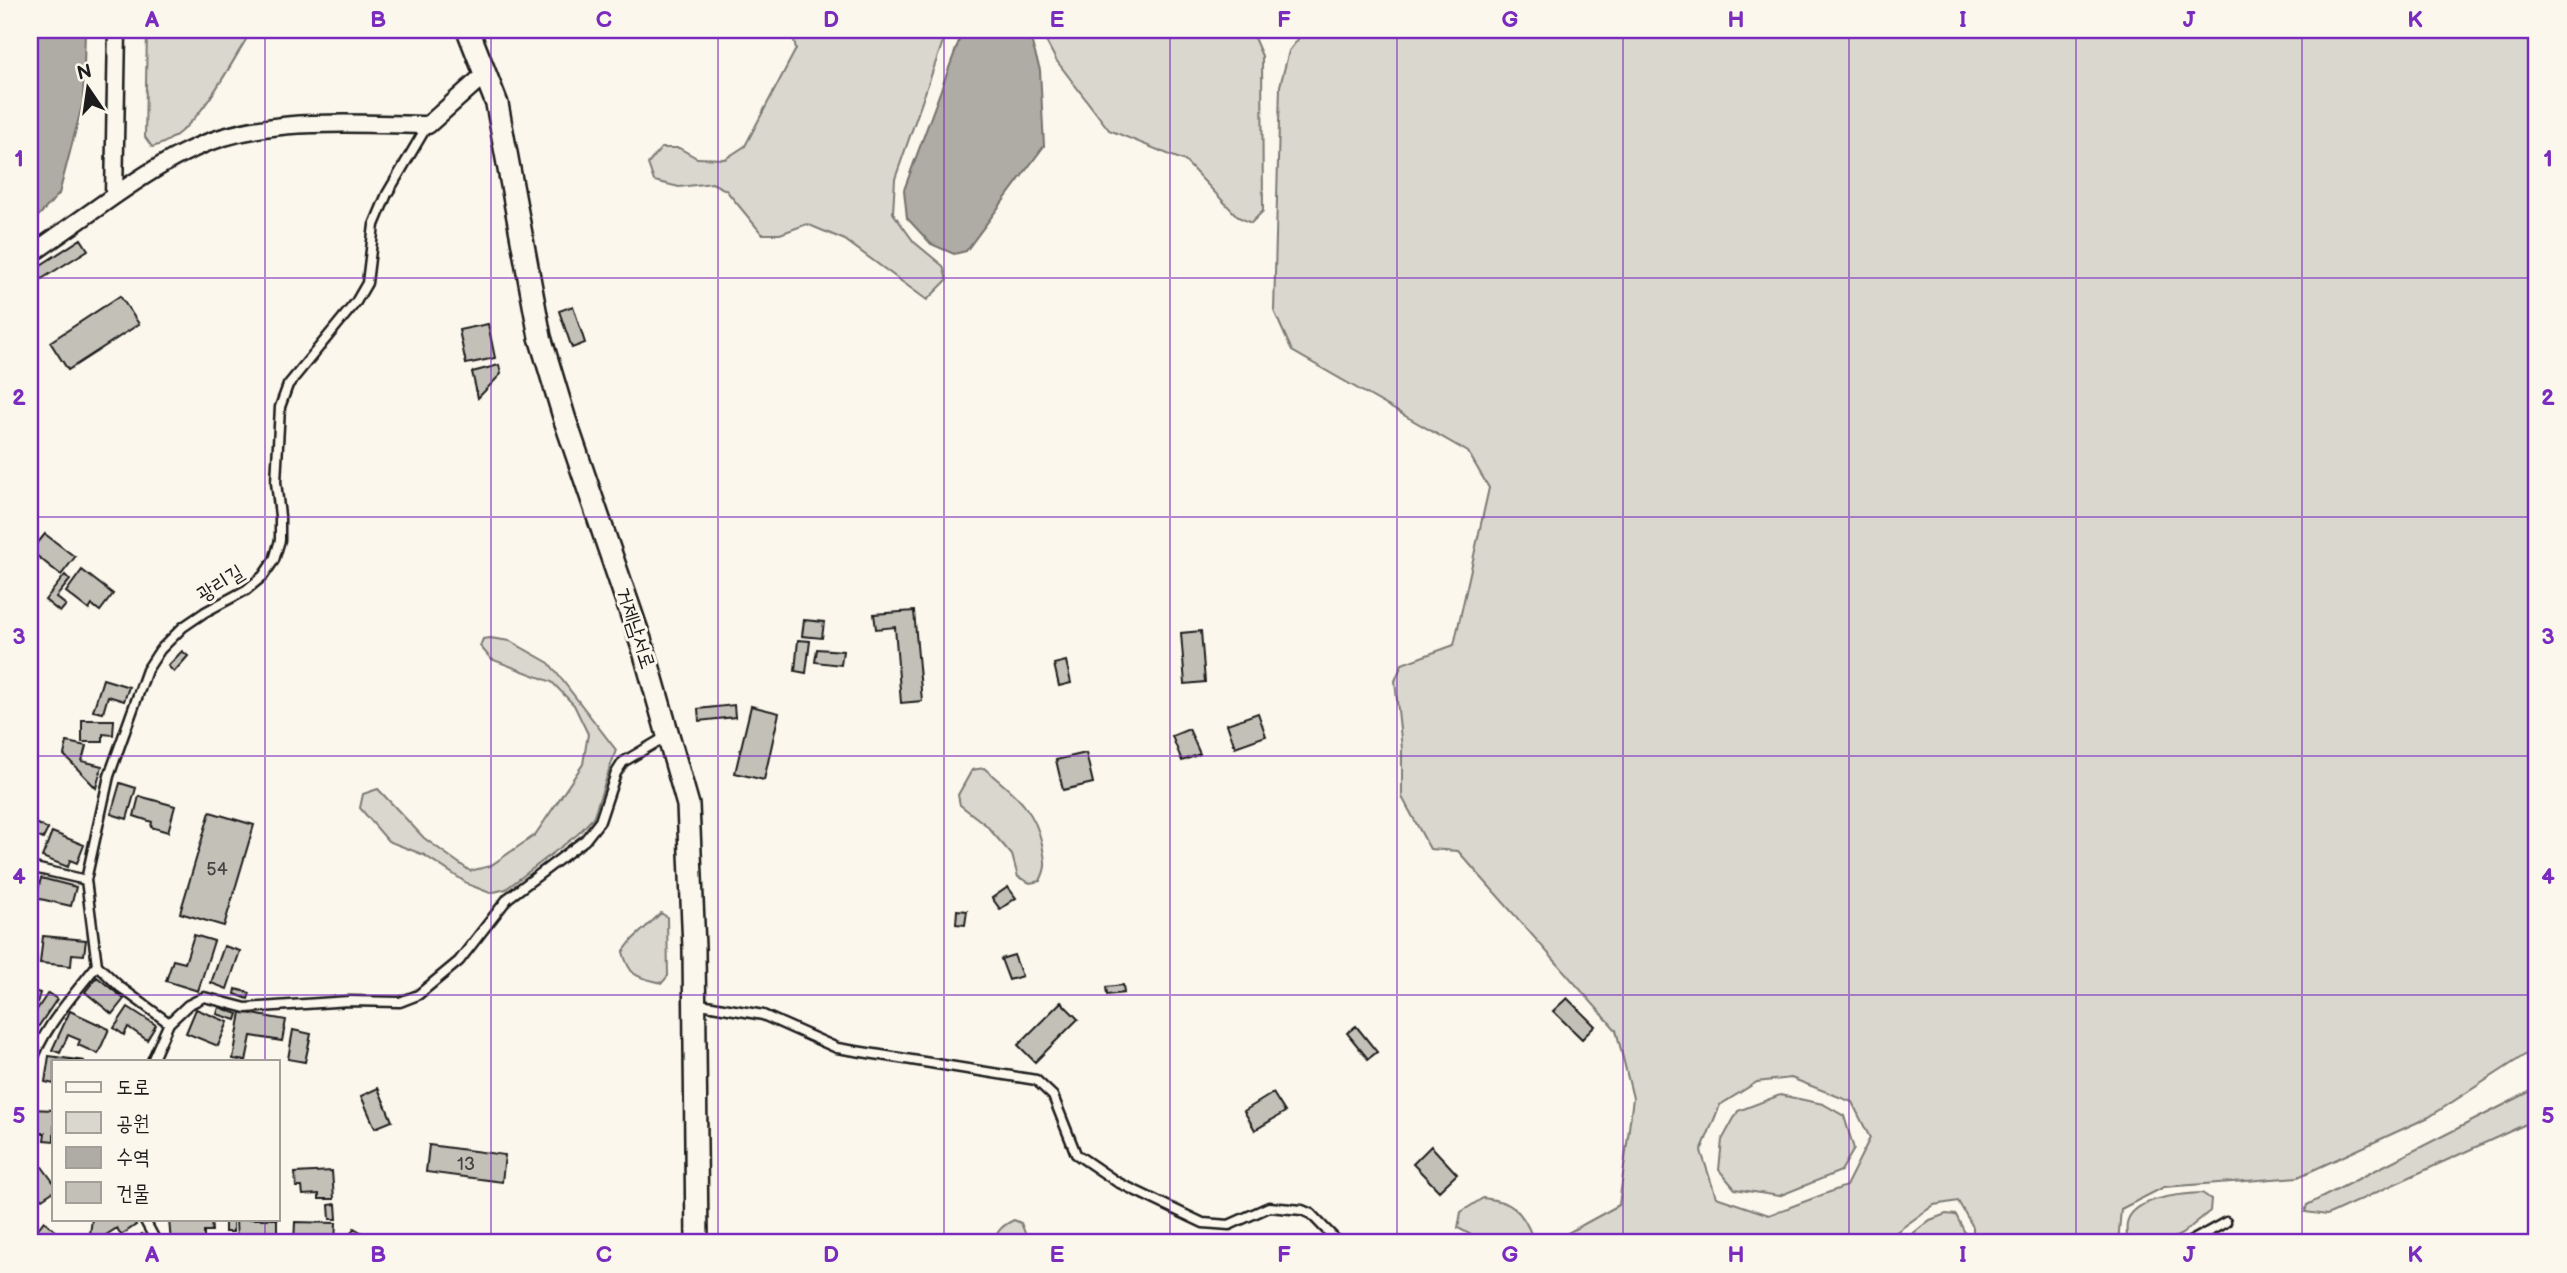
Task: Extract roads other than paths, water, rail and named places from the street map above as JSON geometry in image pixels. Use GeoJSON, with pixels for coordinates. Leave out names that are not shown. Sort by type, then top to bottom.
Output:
{"type":"FeatureCollection","features":[{"type":"Feature","properties":{"kind":"main road","name":"거제남서로"},"geometry":{"type":"LineString","coordinates":[[468,30],[497,104],[540,337],[565,420],[644,651],[688,805],[695,1003],[697,1243]]}},
{"type":"Feature","properties":{"kind":"street"},"geometry":{"type":"LineString","coordinates":[[114,196],[117,30]]}},
{"type":"Feature","properties":{"kind":"street"},"geometry":{"type":"LineString","coordinates":[[30,255],[114,196],[189,150],[239,133],[292,125],[428,125],[485,74]]}},
{"type":"Feature","properties":{"kind":"lane","name":"광리길"},"geometry":{"type":"LineString","coordinates":[[97,965],[86,880],[108,776],[147,670],[160,650],[183,627],[246,590],[263,576],[274,560],[280,540],[276,482],[279,407],[288,385],[356,302],[367,283],[374,225],[387,194],[428,125]]}},
{"type":"Feature","properties":{"kind":"lane"},"geometry":{"type":"LineString","coordinates":[[152,1060],[169,1023],[188,1005],[204,997],[246,1008],[349,1001],[400,1002],[418,995],[459,961],[508,898],[585,840],[600,821],[616,773],[623,762],[669,735]]}},
{"type":"Feature","properties":{"kind":"lane"},"geometry":{"type":"LineString","coordinates":[[30,867],[86,880]]}},
{"type":"Feature","properties":{"kind":"lane"},"geometry":{"type":"LineString","coordinates":[[30,1068],[34,1055],[65,1006],[97,965],[120,987],[169,1023]]}},
{"type":"Feature","properties":{"kind":"lane"},"geometry":{"type":"LineString","coordinates":[[695,1003],[763,1015],[837,1048],[1036,1080],[1053,1096],[1076,1154],[1117,1182],[1203,1223],[1229,1225],[1269,1207],[1302,1210],[1311,1214],[1339,1243]]}},
{"type":"Feature","properties":{"kind":"lane"},"geometry":{"type":"LineString","coordinates":[[145,1220],[157,1243]]}},
{"type":"Feature","properties":{"kind":"lane"},"geometry":{"type":"LineString","coordinates":[[2188,1243],[2226,1222]]}},
{"type":"Feature","properties":{"kind":"water"},"geometry":{"type":"Polygon","coordinates":[[[30,30],[85,30],[83,102],[59,194],[30,225],[30,30]]]}},
{"type":"Feature","properties":{"kind":"water"},"geometry":{"type":"Polygon","coordinates":[[[963,30],[1028,30],[1040,70],[1044,146],[966,251],[954,254],[931,244],[907,218],[904,190],[963,30]]]}}]}
